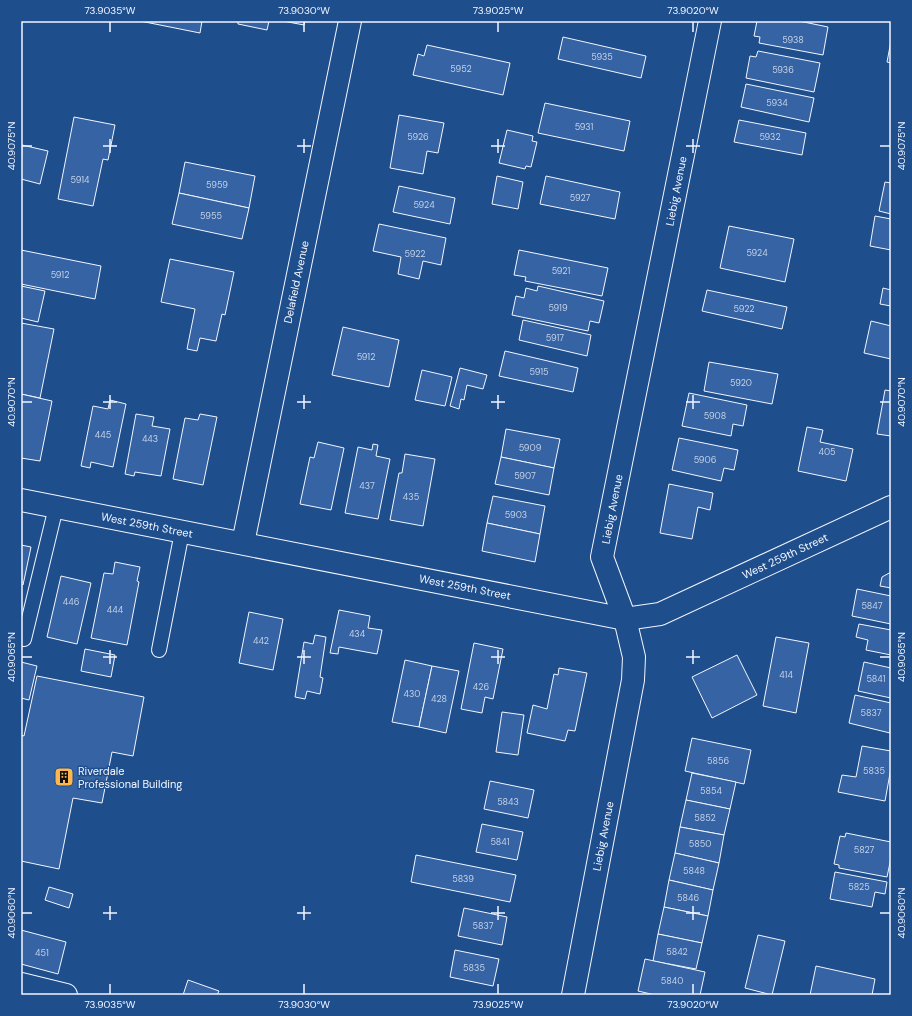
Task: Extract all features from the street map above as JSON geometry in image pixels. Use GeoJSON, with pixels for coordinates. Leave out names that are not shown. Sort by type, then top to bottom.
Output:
{"type":"FeatureCollection","features":[{"type":"Feature","properties":{"kind":"street","name":"Delafield Avenue"},"geometry":{"type":"LineString","coordinates":[[243,543],[350,21]]}},
{"type":"Feature","properties":{"kind":"street","name":"Liebig Avenue"},"geometry":{"type":"LineString","coordinates":[[573,995],[633,680],[634,657],[625,619],[602,557],[710,21]]}},
{"type":"Feature","properties":{"kind":"street","name":"West 259th Street"},"geometry":{"type":"LineString","coordinates":[[21,500],[625,619],[660,614],[891,508]]}},
{"type":"Feature","properties":{"kind":"street"},"geometry":{"type":"LineString","coordinates":[[21,984],[66,995]]}},
{"type":"Feature","properties":{"kind":"lane"},"geometry":{"type":"LineString","coordinates":[[24,640],[56,507]]}},
{"type":"Feature","properties":{"kind":"lane"},"geometry":{"type":"LineString","coordinates":[[159,650],[182,532]]}},
{"type":"Feature","properties":{"kind":"building"},"geometry":{"type":"Polygon","coordinates":[[[140,21],[202,21],[200,33],[140,21]]]}},
{"type":"Feature","properties":{"kind":"building"},"geometry":{"type":"Polygon","coordinates":[[[238,21],[269,21],[267,30],[238,24],[238,21]]]}},
{"type":"Feature","properties":{"kind":"building"},"geometry":{"type":"Polygon","coordinates":[[[283,21],[305,21],[304,25],[283,21]]]}},
{"type":"Feature","properties":{"kind":"building"},"geometry":{"type":"Polygon","coordinates":[[[757,21],[799,21],[828,27],[823,55],[759,43],[760,37],[754,36],[757,21]]]}},
{"type":"Feature","properties":{"kind":"building"},"geometry":{"type":"Polygon","coordinates":[[[563,37],[646,56],[641,78],[558,59],[563,37]]]}},
{"type":"Feature","properties":{"kind":"building"},"geometry":{"type":"Polygon","coordinates":[[[891,41],[891,63],[887,62],[891,41]]]}},
{"type":"Feature","properties":{"kind":"building"},"geometry":{"type":"Polygon","coordinates":[[[427,45],[510,63],[503,95],[413,75],[418,54],[424,56],[427,45]]]}},
{"type":"Feature","properties":{"kind":"building"},"geometry":{"type":"Polygon","coordinates":[[[758,51],[820,63],[814,92],[746,78],[750,56],[756,57],[758,51]]]}},
{"type":"Feature","properties":{"kind":"building"},"geometry":{"type":"Polygon","coordinates":[[[746,84],[814,98],[809,122],[741,107],[746,84]]]}},
{"type":"Feature","properties":{"kind":"building"},"geometry":{"type":"Polygon","coordinates":[[[545,103],[630,121],[624,151],[538,133],[545,103]]]}},
{"type":"Feature","properties":{"kind":"building"},"geometry":{"type":"Polygon","coordinates":[[[399,115],[444,123],[438,153],[427,151],[423,174],[390,168],[399,115]]]}},
{"type":"Feature","properties":{"kind":"building"},"geometry":{"type":"Polygon","coordinates":[[[74,117],[115,125],[108,160],[103,159],[93,206],[58,199],[74,117]]]}},
{"type":"Feature","properties":{"kind":"building"},"geometry":{"type":"Polygon","coordinates":[[[739,120],[806,133],[802,155],[734,142],[739,120]]]}},
{"type":"Feature","properties":{"kind":"building"},"geometry":{"type":"Polygon","coordinates":[[[507,130],[533,136],[532,141],[537,142],[531,167],[526,166],[525,169],[499,163],[507,130]]]}},
{"type":"Feature","properties":{"kind":"building"},"geometry":{"type":"Polygon","coordinates":[[[22,145],[48,151],[40,184],[21,179],[22,145]]]}},
{"type":"Feature","properties":{"kind":"building"},"geometry":{"type":"Polygon","coordinates":[[[185,162],[255,176],[249,208],[179,193],[185,162]]]}},
{"type":"Feature","properties":{"kind":"building"},"geometry":{"type":"Polygon","coordinates":[[[497,176],[523,182],[518,209],[492,204],[497,176]]]}},
{"type":"Feature","properties":{"kind":"building"},"geometry":{"type":"Polygon","coordinates":[[[546,176],[620,192],[615,219],[540,204],[546,176]]]}},
{"type":"Feature","properties":{"kind":"building"},"geometry":{"type":"Polygon","coordinates":[[[885,182],[891,183],[891,214],[879,211],[885,182]]]}},
{"type":"Feature","properties":{"kind":"building"},"geometry":{"type":"Polygon","coordinates":[[[399,186],[455,198],[450,224],[393,212],[399,186]]]}},
{"type":"Feature","properties":{"kind":"building"},"geometry":{"type":"Polygon","coordinates":[[[179,193],[249,208],[242,239],[172,224],[179,193]]]}},
{"type":"Feature","properties":{"kind":"building"},"geometry":{"type":"Polygon","coordinates":[[[875,216],[891,219],[891,250],[870,246],[875,216]]]}},
{"type":"Feature","properties":{"kind":"building"},"geometry":{"type":"Polygon","coordinates":[[[379,224],[446,238],[441,265],[423,261],[419,279],[398,274],[401,257],[373,251],[379,224]]]}},
{"type":"Feature","properties":{"kind":"building"},"geometry":{"type":"Polygon","coordinates":[[[729,226],[794,239],[785,282],[720,268],[729,226]]]}},
{"type":"Feature","properties":{"kind":"building"},"geometry":{"type":"Polygon","coordinates":[[[21,250],[101,266],[95,299],[21,284],[21,250]]]}},
{"type":"Feature","properties":{"kind":"building"},"geometry":{"type":"Polygon","coordinates":[[[519,250],[608,268],[602,296],[525,281],[526,277],[514,275],[519,250]]]}},
{"type":"Feature","properties":{"kind":"building"},"geometry":{"type":"Polygon","coordinates":[[[170,259],[234,272],[225,315],[222,314],[216,341],[200,338],[197,351],[187,349],[195,309],[161,302],[170,259]]]}},
{"type":"Feature","properties":{"kind":"building"},"geometry":{"type":"Polygon","coordinates":[[[21,286],[45,291],[38,322],[21,318],[21,286]]]}},
{"type":"Feature","properties":{"kind":"building"},"geometry":{"type":"Polygon","coordinates":[[[538,286],[604,301],[599,323],[590,321],[588,331],[512,315],[516,296],[524,298],[526,288],[537,291],[538,286]]]}},
{"type":"Feature","properties":{"kind":"building"},"geometry":{"type":"Polygon","coordinates":[[[883,288],[891,290],[891,306],[880,304],[883,288]]]}},
{"type":"Feature","properties":{"kind":"building"},"geometry":{"type":"Polygon","coordinates":[[[707,290],[787,307],[782,329],[702,311],[707,290]]]}},
{"type":"Feature","properties":{"kind":"building"},"geometry":{"type":"Polygon","coordinates":[[[523,320],[591,335],[587,356],[519,340],[523,320]]]}},
{"type":"Feature","properties":{"kind":"building"},"geometry":{"type":"Polygon","coordinates":[[[871,321],[891,326],[891,359],[864,353],[871,321]]]}},
{"type":"Feature","properties":{"kind":"building"},"geometry":{"type":"Polygon","coordinates":[[[21,323],[54,329],[40,398],[21,394],[21,323]]]}},
{"type":"Feature","properties":{"kind":"building"},"geometry":{"type":"Polygon","coordinates":[[[343,327],[399,340],[389,387],[332,375],[343,327]]]}},
{"type":"Feature","properties":{"kind":"building"},"geometry":{"type":"Polygon","coordinates":[[[505,351],[578,368],[573,392],[499,376],[505,351]]]}},
{"type":"Feature","properties":{"kind":"building"},"geometry":{"type":"Polygon","coordinates":[[[709,362],[778,374],[772,404],[704,391],[709,362]]]}},
{"type":"Feature","properties":{"kind":"building"},"geometry":{"type":"Polygon","coordinates":[[[460,368],[487,375],[483,389],[467,385],[464,400],[461,399],[459,409],[450,406],[460,368]]]}},
{"type":"Feature","properties":{"kind":"building"},"geometry":{"type":"Polygon","coordinates":[[[422,370],[452,377],[445,406],[415,400],[422,370]]]}},
{"type":"Feature","properties":{"kind":"building"},"geometry":{"type":"Polygon","coordinates":[[[885,390],[891,391],[891,436],[877,434],[885,390]]]}},
{"type":"Feature","properties":{"kind":"building"},"geometry":{"type":"Polygon","coordinates":[[[689,393],[747,405],[743,426],[733,424],[731,436],[682,426],[689,393]]]}},
{"type":"Feature","properties":{"kind":"building"},"geometry":{"type":"Polygon","coordinates":[[[21,394],[52,401],[40,461],[21,458],[21,394]]]}},
{"type":"Feature","properties":{"kind":"building"},"geometry":{"type":"Polygon","coordinates":[[[110,400],[126,404],[113,467],[91,462],[90,468],[81,466],[93,406],[108,409],[110,400]]]}},
{"type":"Feature","properties":{"kind":"building"},"geometry":{"type":"Polygon","coordinates":[[[136,414],[154,417],[152,426],[170,429],[161,476],[135,472],[134,476],[125,474],[136,414]]]}},
{"type":"Feature","properties":{"kind":"building"},"geometry":{"type":"Polygon","coordinates":[[[200,414],[217,417],[203,485],[173,479],[185,418],[198,420],[200,414]]]}},
{"type":"Feature","properties":{"kind":"building"},"geometry":{"type":"Polygon","coordinates":[[[807,427],[823,430],[820,442],[853,449],[846,481],[798,471],[807,427]]]}},
{"type":"Feature","properties":{"kind":"building"},"geometry":{"type":"Polygon","coordinates":[[[506,429],[560,439],[554,468],[501,457],[506,429]]]}},
{"type":"Feature","properties":{"kind":"building"},"geometry":{"type":"Polygon","coordinates":[[[679,438],[738,450],[734,470],[724,468],[721,481],[672,470],[679,438]]]}},
{"type":"Feature","properties":{"kind":"building"},"geometry":{"type":"Polygon","coordinates":[[[318,442],[344,448],[331,510],[300,504],[310,457],[314,458],[318,442]]]}},
{"type":"Feature","properties":{"kind":"building"},"geometry":{"type":"Polygon","coordinates":[[[373,444],[378,445],[376,456],[390,459],[378,519],[345,513],[358,447],[372,450],[373,444]]]}},
{"type":"Feature","properties":{"kind":"building"},"geometry":{"type":"Polygon","coordinates":[[[405,454],[435,459],[423,526],[390,520],[399,473],[402,473],[405,454]]]}},
{"type":"Feature","properties":{"kind":"building"},"geometry":{"type":"Polygon","coordinates":[[[501,457],[554,468],[549,495],[495,484],[501,457]]]}},
{"type":"Feature","properties":{"kind":"building"},"geometry":{"type":"Polygon","coordinates":[[[669,484],[713,493],[710,510],[698,507],[692,539],[660,533],[669,484]]]}},
{"type":"Feature","properties":{"kind":"building"},"geometry":{"type":"Polygon","coordinates":[[[493,496],[545,506],[540,534],[487,523],[493,496]]]}},
{"type":"Feature","properties":{"kind":"building"},"geometry":{"type":"Polygon","coordinates":[[[487,523],[540,534],[535,562],[482,551],[487,523]]]}},
{"type":"Feature","properties":{"kind":"building"},"geometry":{"type":"Polygon","coordinates":[[[21,545],[31,547],[23,585],[21,584],[21,545]]]}},
{"type":"Feature","properties":{"kind":"building"},"geometry":{"type":"Polygon","coordinates":[[[115,562],[140,567],[137,581],[139,582],[127,645],[91,638],[104,573],[113,574],[115,562]]]}},
{"type":"Feature","properties":{"kind":"building"},"geometry":{"type":"Polygon","coordinates":[[[891,572],[891,588],[880,586],[882,577],[891,572]]]}},
{"type":"Feature","properties":{"kind":"building"},"geometry":{"type":"Polygon","coordinates":[[[61,576],[91,583],[77,644],[47,637],[61,576]]]}},
{"type":"Feature","properties":{"kind":"building"},"geometry":{"type":"Polygon","coordinates":[[[857,589],[891,596],[891,624],[852,616],[857,589]]]}},
{"type":"Feature","properties":{"kind":"building"},"geometry":{"type":"Polygon","coordinates":[[[339,610],[370,616],[368,628],[382,630],[377,654],[339,647],[338,654],[330,653],[339,610]]]}},
{"type":"Feature","properties":{"kind":"building"},"geometry":{"type":"Polygon","coordinates":[[[249,612],[283,619],[273,670],[239,663],[249,612]]]}},
{"type":"Feature","properties":{"kind":"building"},"geometry":{"type":"Polygon","coordinates":[[[859,624],[891,630],[891,655],[866,650],[868,640],[856,637],[859,624]]]}},
{"type":"Feature","properties":{"kind":"building"},"geometry":{"type":"Polygon","coordinates":[[[315,635],[326,637],[320,677],[323,678],[320,694],[307,691],[305,699],[295,697],[304,642],[313,644],[315,635]]]}},
{"type":"Feature","properties":{"kind":"building"},"geometry":{"type":"Polygon","coordinates":[[[776,637],[809,643],[796,713],[763,706],[776,637]]]}},
{"type":"Feature","properties":{"kind":"building"},"geometry":{"type":"Polygon","coordinates":[[[474,643],[503,649],[493,699],[485,697],[482,713],[461,709],[474,643]]]}},
{"type":"Feature","properties":{"kind":"building"},"geometry":{"type":"Polygon","coordinates":[[[85,649],[115,655],[111,677],[81,671],[85,649]]]}},
{"type":"Feature","properties":{"kind":"building"},"geometry":{"type":"Polygon","coordinates":[[[737,655],[757,695],[712,718],[692,677],[737,655]]]}},
{"type":"Feature","properties":{"kind":"building"},"geometry":{"type":"Polygon","coordinates":[[[405,660],[432,666],[419,727],[392,722],[405,660]]]}},
{"type":"Feature","properties":{"kind":"building"},"geometry":{"type":"Polygon","coordinates":[[[21,662],[37,666],[29,700],[21,698],[21,662]]]}},
{"type":"Feature","properties":{"kind":"building"},"geometry":{"type":"Polygon","coordinates":[[[864,662],[891,668],[891,698],[858,691],[864,662]]]}},
{"type":"Feature","properties":{"kind":"building"},"geometry":{"type":"Polygon","coordinates":[[[432,666],[459,671],[446,733],[419,727],[432,666]]]}},
{"type":"Feature","properties":{"kind":"building"},"geometry":{"type":"Polygon","coordinates":[[[559,668],[587,673],[575,731],[568,730],[565,741],[527,733],[533,705],[547,709],[554,674],[558,675],[559,668]]]}},
{"type":"Feature","properties":{"kind":"building","name":"Riverdale Professional Building"},"geometry":{"type":"Polygon","coordinates":[[[37,676],[144,697],[133,756],[112,752],[102,803],[73,798],[59,869],[21,861],[21,735],[24,736],[37,676]]]}},
{"type":"Feature","properties":{"kind":"building"},"geometry":{"type":"Polygon","coordinates":[[[855,695],[891,703],[890,733],[849,723],[855,695]]]}},
{"type":"Feature","properties":{"kind":"building"},"geometry":{"type":"Polygon","coordinates":[[[502,712],[524,715],[518,755],[496,752],[502,712]]]}},
{"type":"Feature","properties":{"kind":"building"},"geometry":{"type":"Polygon","coordinates":[[[692,738],[751,750],[744,784],[685,771],[692,738]]]}},
{"type":"Feature","properties":{"kind":"building"},"geometry":{"type":"Polygon","coordinates":[[[862,746],[891,751],[891,768],[885,801],[838,792],[842,775],[856,777],[862,746]]]}},
{"type":"Feature","properties":{"kind":"building"},"geometry":{"type":"Polygon","coordinates":[[[692,773],[736,782],[730,809],[686,800],[692,773]]]}},
{"type":"Feature","properties":{"kind":"building"},"geometry":{"type":"Polygon","coordinates":[[[490,781],[534,790],[528,818],[484,809],[490,781]]]}},
{"type":"Feature","properties":{"kind":"building"},"geometry":{"type":"Polygon","coordinates":[[[686,800],[730,809],[724,835],[680,827],[686,800]]]}},
{"type":"Feature","properties":{"kind":"building"},"geometry":{"type":"Polygon","coordinates":[[[482,824],[523,832],[517,860],[476,852],[482,824]]]}},
{"type":"Feature","properties":{"kind":"building"},"geometry":{"type":"Polygon","coordinates":[[[680,827],[724,835],[719,863],[675,853],[680,827]]]}},
{"type":"Feature","properties":{"kind":"building"},"geometry":{"type":"Polygon","coordinates":[[[846,833],[891,842],[891,858],[887,877],[839,868],[839,865],[834,864],[840,836],[845,837],[846,833]]]}},
{"type":"Feature","properties":{"kind":"building"},"geometry":{"type":"Polygon","coordinates":[[[675,853],[719,863],[713,890],[669,880],[675,853]]]}},
{"type":"Feature","properties":{"kind":"building"},"geometry":{"type":"Polygon","coordinates":[[[416,855],[516,875],[510,902],[411,882],[416,855]]]}},
{"type":"Feature","properties":{"kind":"building"},"geometry":{"type":"Polygon","coordinates":[[[835,872],[887,882],[885,894],[875,892],[872,907],[830,899],[835,872]]]}},
{"type":"Feature","properties":{"kind":"building"},"geometry":{"type":"Polygon","coordinates":[[[669,880],[713,890],[708,916],[664,907],[669,880]]]}},
{"type":"Feature","properties":{"kind":"building"},"geometry":{"type":"Polygon","coordinates":[[[49,887],[73,894],[69,908],[45,900],[49,887]]]}},
{"type":"Feature","properties":{"kind":"building"},"geometry":{"type":"Polygon","coordinates":[[[664,907],[708,916],[702,943],[658,934],[664,907]]]}},
{"type":"Feature","properties":{"kind":"building"},"geometry":{"type":"Polygon","coordinates":[[[464,908],[507,917],[502,945],[458,936],[464,908]]]}},
{"type":"Feature","properties":{"kind":"building"},"geometry":{"type":"Polygon","coordinates":[[[21,930],[66,942],[58,974],[21,964],[21,930]]]}},
{"type":"Feature","properties":{"kind":"building"},"geometry":{"type":"Polygon","coordinates":[[[658,934],[702,943],[696,969],[653,961],[658,934]]]}},
{"type":"Feature","properties":{"kind":"building"},"geometry":{"type":"Polygon","coordinates":[[[758,935],[785,941],[772,995],[745,988],[758,935]]]}},
{"type":"Feature","properties":{"kind":"building"},"geometry":{"type":"Polygon","coordinates":[[[455,950],[499,959],[493,986],[450,977],[455,950]]]}},
{"type":"Feature","properties":{"kind":"building"},"geometry":{"type":"Polygon","coordinates":[[[645,959],[705,972],[700,995],[655,995],[638,991],[645,959]]]}},
{"type":"Feature","properties":{"kind":"building"},"geometry":{"type":"Polygon","coordinates":[[[816,966],[875,979],[872,995],[810,995],[816,966]]]}},
{"type":"Feature","properties":{"kind":"building"},"geometry":{"type":"Polygon","coordinates":[[[188,980],[219,991],[217,995],[183,995],[188,980]]]}},
{"type":"Feature","properties":{"kind":"place","name":"Riverdale Professional Building"},"geometry":{"type":"Point","coordinates":[64,777]}}]}
